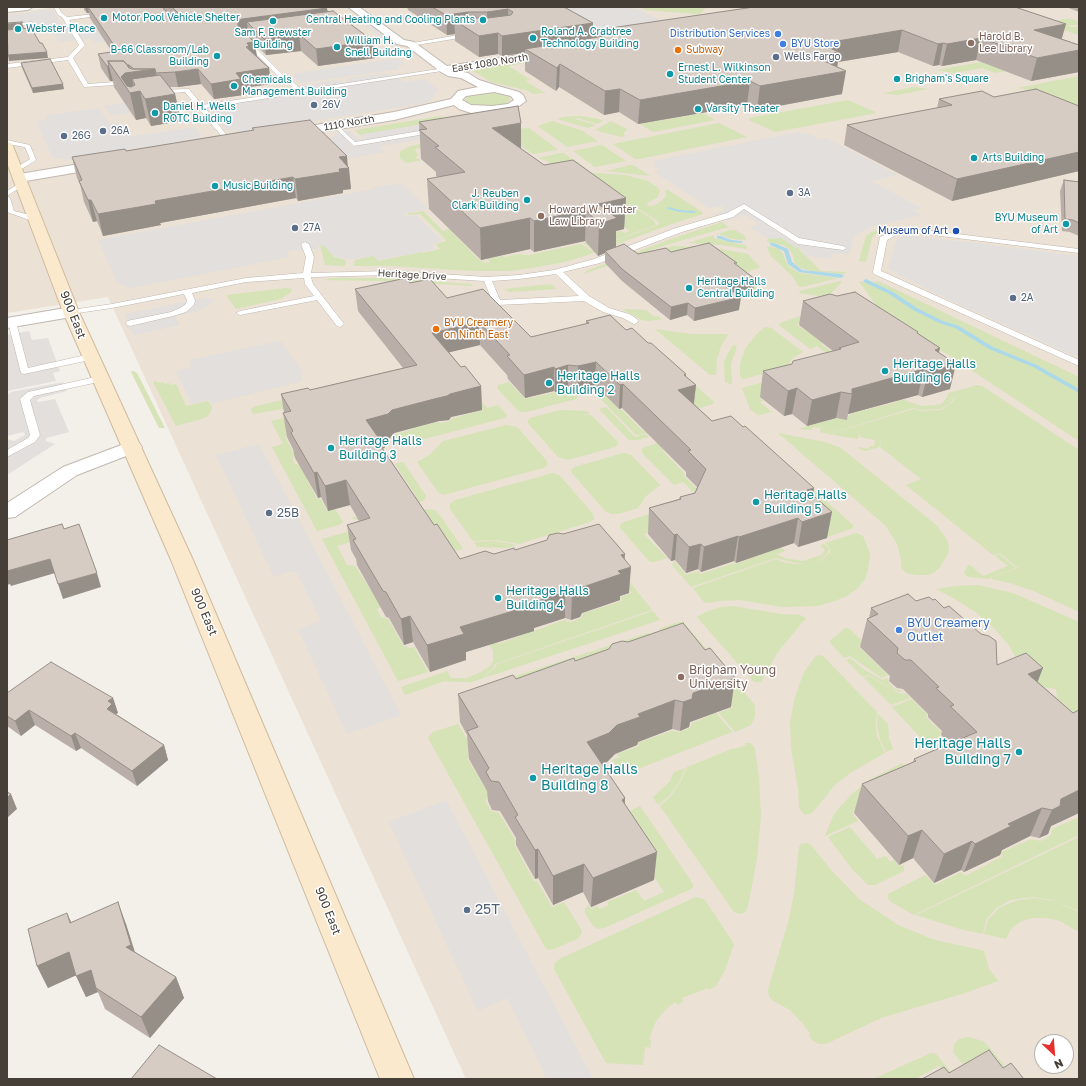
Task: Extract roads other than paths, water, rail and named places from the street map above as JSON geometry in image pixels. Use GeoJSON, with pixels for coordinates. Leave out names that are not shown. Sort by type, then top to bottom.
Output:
{"type":"FeatureCollection","features":[{"type":"Feature","properties":{"kind":"main road","name":"900 East"},"geometry":{"type":"LineString","coordinates":[[7,146],[71,312],[185,567],[398,1079]]}},
{"type":"Feature","properties":{"kind":"street"},"geometry":{"type":"LineString","coordinates":[[7,9],[28,7]]}},
{"type":"Feature","properties":{"kind":"street"},"geometry":{"type":"LineString","coordinates":[[353,7],[375,18]]}},
{"type":"Feature","properties":{"kind":"street"},"geometry":{"type":"LineString","coordinates":[[364,7],[401,42],[410,44],[449,72],[464,75],[475,82],[494,89],[516,94],[520,101],[511,107],[481,110],[461,100]]}},
{"type":"Feature","properties":{"kind":"street","name":"East 1080 North"},"geometry":{"type":"LineString","coordinates":[[449,72],[558,54]]}},
{"type":"Feature","properties":{"kind":"street"},"geometry":{"type":"LineString","coordinates":[[449,72],[449,78],[463,89],[461,100]]}},
{"type":"Feature","properties":{"kind":"street"},"geometry":{"type":"LineString","coordinates":[[461,100],[481,90],[494,89]]}},
{"type":"Feature","properties":{"kind":"street","name":"1110 North"},"geometry":{"type":"LineString","coordinates":[[275,136],[394,116],[461,100]]}},
{"type":"Feature","properties":{"kind":"street"},"geometry":{"type":"LineString","coordinates":[[215,146],[245,140]]}},
{"type":"Feature","properties":{"kind":"street"},"geometry":{"type":"LineString","coordinates":[[19,178],[115,162]]}},
{"type":"Feature","properties":{"kind":"street"},"geometry":{"type":"LineString","coordinates":[[9,323],[71,312]]}},
{"type":"Feature","properties":{"kind":"street"},"geometry":{"type":"LineString","coordinates":[[7,512],[70,471],[132,447]]}},
{"type":"Feature","properties":{"kind":"lane"},"geometry":{"type":"LineString","coordinates":[[7,66],[70,58],[82,45],[66,19],[60,14],[56,7]]}},
{"type":"Feature","properties":{"kind":"lane"},"geometry":{"type":"LineString","coordinates":[[66,19],[113,13]]}},
{"type":"Feature","properties":{"kind":"lane"},"geometry":{"type":"LineString","coordinates":[[324,25],[375,18]]}},
{"type":"Feature","properties":{"kind":"lane"},"geometry":{"type":"LineString","coordinates":[[7,26],[31,23],[35,30],[7,33]]}},
{"type":"Feature","properties":{"kind":"lane"},"geometry":{"type":"LineString","coordinates":[[271,32],[249,35],[243,38],[283,78],[288,80],[300,92]]}},
{"type":"Feature","properties":{"kind":"lane"},"geometry":{"type":"LineString","coordinates":[[410,44],[475,35]]}},
{"type":"Feature","properties":{"kind":"lane"},"geometry":{"type":"LineString","coordinates":[[70,58],[86,86],[132,83],[134,87]]}},
{"type":"Feature","properties":{"kind":"lane"},"geometry":{"type":"LineString","coordinates":[[201,107],[392,78],[449,72]]}},
{"type":"Feature","properties":{"kind":"lane"},"geometry":{"type":"LineString","coordinates":[[152,92],[187,90],[230,143]]}},
{"type":"Feature","properties":{"kind":"lane"},"geometry":{"type":"LineString","coordinates":[[166,98],[190,95]]}},
{"type":"Feature","properties":{"kind":"lane"},"geometry":{"type":"LineString","coordinates":[[336,125],[354,144],[425,132]]}},
{"type":"Feature","properties":{"kind":"lane"},"geometry":{"type":"LineString","coordinates":[[7,142],[28,146],[33,160],[7,194]]}},
{"type":"Feature","properties":{"kind":"lane"},"geometry":{"type":"LineString","coordinates":[[7,198],[11,212],[35,219]]}},
{"type":"Feature","properties":{"kind":"lane","name":"Heritage Drive"},"geometry":{"type":"LineString","coordinates":[[71,312],[246,280],[307,275],[390,273],[487,279],[519,277],[558,271],[597,261],[679,230],[730,214],[744,206],[796,240],[843,248]]}},
{"type":"Feature","properties":{"kind":"lane"},"geometry":{"type":"LineString","coordinates":[[1079,250],[916,231],[897,232],[883,239],[877,272],[1079,363]]}},
{"type":"Feature","properties":{"kind":"lane"},"geometry":{"type":"LineString","coordinates":[[305,244],[310,257],[307,275],[309,284],[340,324]]}},
{"type":"Feature","properties":{"kind":"lane"},"geometry":{"type":"LineString","coordinates":[[558,271],[586,298],[606,310],[626,316],[634,321]]}},
{"type":"Feature","properties":{"kind":"lane"},"geometry":{"type":"LineString","coordinates":[[487,279],[497,303],[586,298]]}},
{"type":"Feature","properties":{"kind":"lane"},"geometry":{"type":"LineString","coordinates":[[130,323],[173,314],[183,310],[190,304],[191,300],[187,292]]}},
{"type":"Feature","properties":{"kind":"lane"},"geometry":{"type":"LineString","coordinates":[[240,313],[319,297]]}},
{"type":"Feature","properties":{"kind":"lane"},"geometry":{"type":"LineString","coordinates":[[9,323],[24,371],[95,368]]}},
{"type":"Feature","properties":{"kind":"lane"},"geometry":{"type":"LineString","coordinates":[[7,454],[32,440],[35,435],[24,399],[31,394],[95,368]]}},
{"type":"Feature","properties":{"kind":"waterway"},"geometry":{"type":"LineString","coordinates":[[670,208],[680,211],[694,212]]}},
{"type":"Feature","properties":{"kind":"waterway"},"geometry":{"type":"LineString","coordinates":[[719,237],[730,241],[741,242]]}},
{"type":"Feature","properties":{"kind":"waterway"},"geometry":{"type":"LineString","coordinates":[[772,244],[786,250],[790,263],[801,271],[841,276]]}},
{"type":"Feature","properties":{"kind":"waterway"},"geometry":{"type":"LineString","coordinates":[[866,281],[891,293],[915,309],[941,322],[957,327],[991,348],[1035,366],[1079,391]]}},
{"type":"Feature","properties":{"kind":"place","name":"Motor Pool Vehicle Shelter"},"geometry":{"type":"Point","coordinates":[104,18]}},
{"type":"Feature","properties":{"kind":"place","name":"Central Heating and Cooling Plants"},"geometry":{"type":"Point","coordinates":[483,20]}},
{"type":"Feature","properties":{"kind":"place","name":"Sam F. Brewster Building"},"geometry":{"type":"Point","coordinates":[273,21]}},
{"type":"Feature","properties":{"kind":"place","name":"Webster Place"},"geometry":{"type":"Point","coordinates":[18,29]}},
{"type":"Feature","properties":{"kind":"place","name":"Distribution Services"},"geometry":{"type":"Point","coordinates":[778,34]}},
{"type":"Feature","properties":{"kind":"place","name":"Roland A. Crabtree Technology Building"},"geometry":{"type":"Point","coordinates":[533,38]}},
{"type":"Feature","properties":{"kind":"place","name":"Harold B. Lee Library"},"geometry":{"type":"Point","coordinates":[971,43]}},
{"type":"Feature","properties":{"kind":"place","name":"BYU Store"},"geometry":{"type":"Point","coordinates":[783,44]}},
{"type":"Feature","properties":{"kind":"place","name":"William H. Snell Building"},"geometry":{"type":"Point","coordinates":[337,47]}},
{"type":"Feature","properties":{"kind":"place","name":"Subway"},"geometry":{"type":"Point","coordinates":[678,50]}},
{"type":"Feature","properties":{"kind":"place","name":"B-66 Classroom/Lab Building"},"geometry":{"type":"Point","coordinates":[217,56]}},
{"type":"Feature","properties":{"kind":"place","name":"Wells Fargo"},"geometry":{"type":"Point","coordinates":[776,57]}},
{"type":"Feature","properties":{"kind":"place","name":"Ernest L. Wilkinson Student Center"},"geometry":{"type":"Point","coordinates":[670,74]}},
{"type":"Feature","properties":{"kind":"place","name":"Brigham's Square"},"geometry":{"type":"Point","coordinates":[897,79]}},
{"type":"Feature","properties":{"kind":"place","name":"Chemicals Management Building"},"geometry":{"type":"Point","coordinates":[234,86]}},
{"type":"Feature","properties":{"kind":"place","name":"26V"},"geometry":{"type":"Point","coordinates":[314,105]}},
{"type":"Feature","properties":{"kind":"place","name":"Varsity Theater"},"geometry":{"type":"Point","coordinates":[698,109]}},
{"type":"Feature","properties":{"kind":"place","name":"Daniel H. Wells ROTC Building"},"geometry":{"type":"Point","coordinates":[155,113]}},
{"type":"Feature","properties":{"kind":"place","name":"26A"},"geometry":{"type":"Point","coordinates":[103,131]}},
{"type":"Feature","properties":{"kind":"place","name":"26G"},"geometry":{"type":"Point","coordinates":[64,136]}},
{"type":"Feature","properties":{"kind":"place","name":"Arts Building"},"geometry":{"type":"Point","coordinates":[974,158]}},
{"type":"Feature","properties":{"kind":"place","name":"Music Building"},"geometry":{"type":"Point","coordinates":[215,186]}},
{"type":"Feature","properties":{"kind":"place","name":"3A"},"geometry":{"type":"Point","coordinates":[790,193]}},
{"type":"Feature","properties":{"kind":"place","name":"J. Reuben Clark Building"},"geometry":{"type":"Point","coordinates":[527,200]}},
{"type":"Feature","properties":{"kind":"place","name":"Howard W. Hunter Law Library"},"geometry":{"type":"Point","coordinates":[541,216]}},
{"type":"Feature","properties":{"kind":"place","name":"BYU Museum of Art"},"geometry":{"type":"Point","coordinates":[1066,224]}},
{"type":"Feature","properties":{"kind":"place","name":"27A"},"geometry":{"type":"Point","coordinates":[295,228]}},
{"type":"Feature","properties":{"kind":"place","name":"Museum of Art"},"geometry":{"type":"Point","coordinates":[956,231]}},
{"type":"Feature","properties":{"kind":"place","name":"Heritage Halls Central Building"},"geometry":{"type":"Point","coordinates":[689,288]}},
{"type":"Feature","properties":{"kind":"place","name":"2A"},"geometry":{"type":"Point","coordinates":[1013,298]}},
{"type":"Feature","properties":{"kind":"place","name":"BYU Creamery on Ninth East"},"geometry":{"type":"Point","coordinates":[436,329]}},
{"type":"Feature","properties":{"kind":"place","name":"Heritage Halls Building 6"},"geometry":{"type":"Point","coordinates":[885,371]}},
{"type":"Feature","properties":{"kind":"place","name":"Heritage Halls Building 2"},"geometry":{"type":"Point","coordinates":[549,383]}},
{"type":"Feature","properties":{"kind":"place","name":"Heritage Halls Building 3"},"geometry":{"type":"Point","coordinates":[331,448]}},
{"type":"Feature","properties":{"kind":"place","name":"Heritage Halls Building 5"},"geometry":{"type":"Point","coordinates":[756,502]}},
{"type":"Feature","properties":{"kind":"place","name":"25B"},"geometry":{"type":"Point","coordinates":[269,513]}},
{"type":"Feature","properties":{"kind":"place","name":"Heritage Halls Building 4"},"geometry":{"type":"Point","coordinates":[498,598]}},
{"type":"Feature","properties":{"kind":"place","name":"BYU Creamery Outlet"},"geometry":{"type":"Point","coordinates":[899,630]}},
{"type":"Feature","properties":{"kind":"place","name":"Brigham Young University"},"geometry":{"type":"Point","coordinates":[681,677]}},
{"type":"Feature","properties":{"kind":"place","name":"Heritage Halls Building 7"},"geometry":{"type":"Point","coordinates":[1019,752]}},
{"type":"Feature","properties":{"kind":"place","name":"Heritage Halls Building 8"},"geometry":{"type":"Point","coordinates":[533,778]}},
{"type":"Feature","properties":{"kind":"place","name":"25T"},"geometry":{"type":"Point","coordinates":[467,910]}}]}
